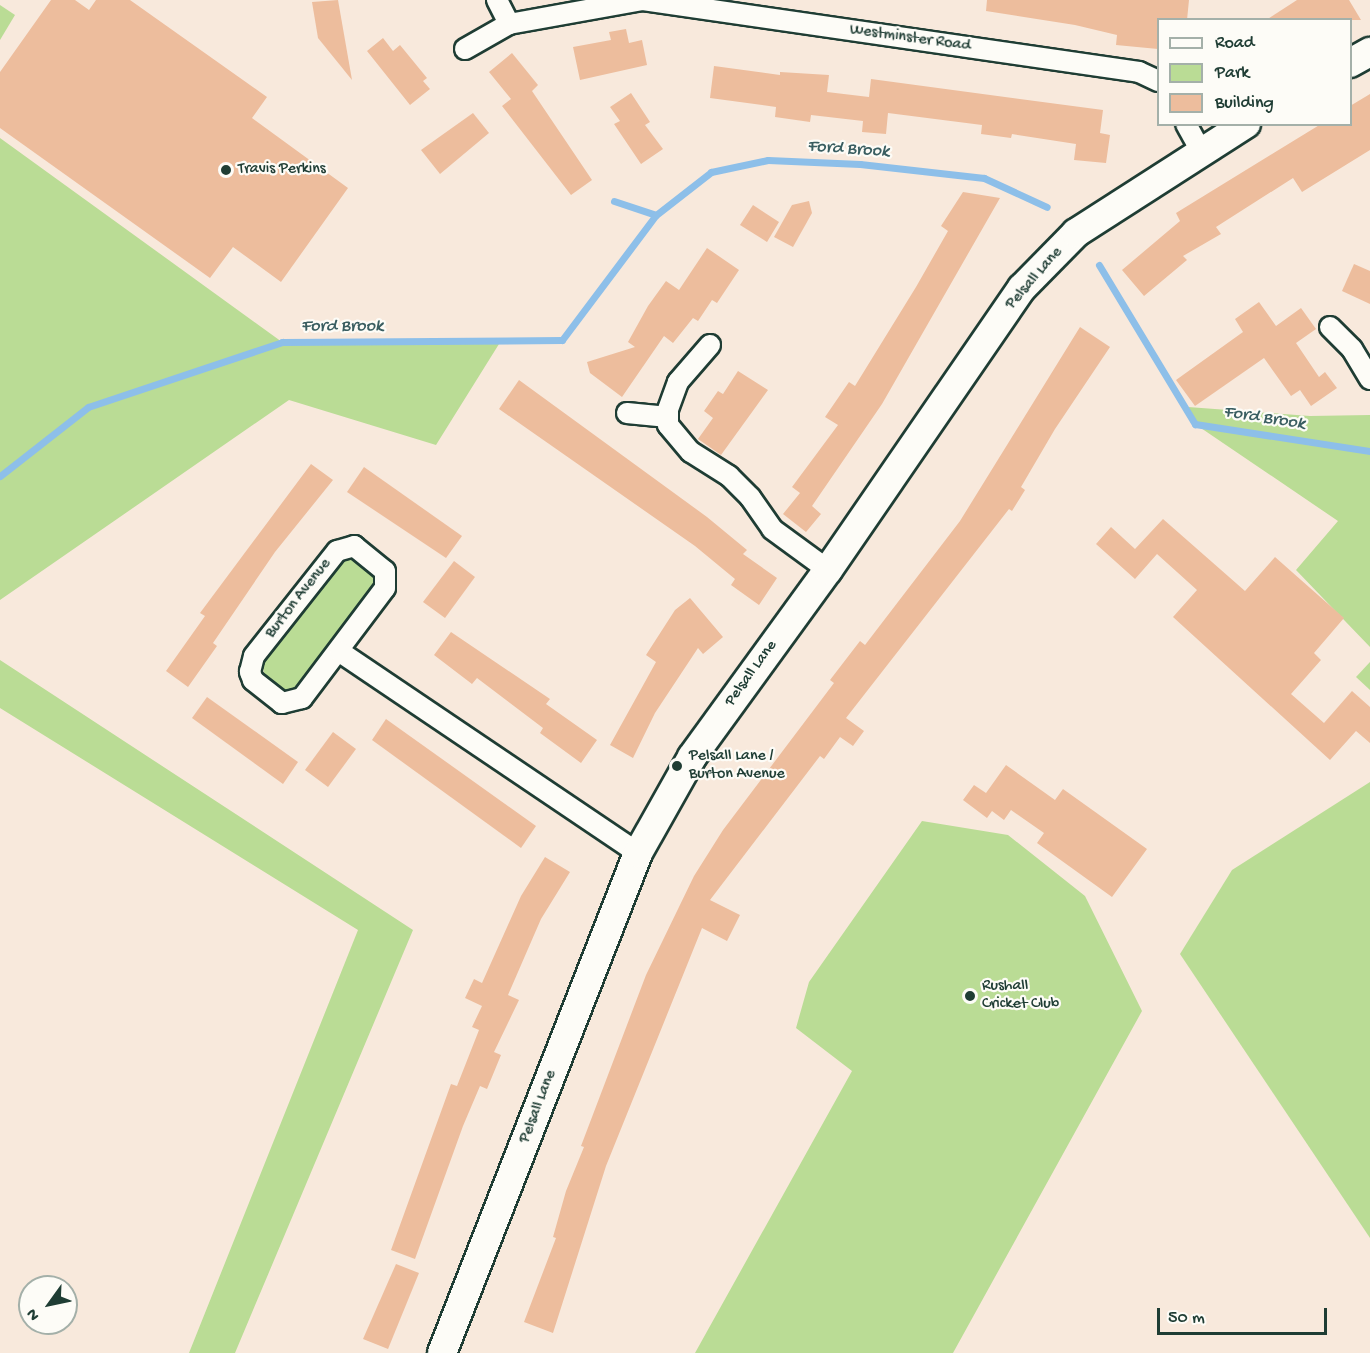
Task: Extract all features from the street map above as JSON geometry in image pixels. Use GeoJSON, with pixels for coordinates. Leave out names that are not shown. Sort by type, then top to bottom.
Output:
{"type":"FeatureCollection","features":[{"type":"Feature","properties":{"kind":"main road"},"geometry":{"type":"LineString","coordinates":[[1352,62],[1370,52]]}},
{"type":"Feature","properties":{"kind":"main road","name":"Pelsall Lane"},"geometry":{"type":"LineString","coordinates":[[442,1353],[638,853],[692,757],[828,570],[1023,288],[1076,233],[1243,126]]}},
{"type":"Feature","properties":{"kind":"street"},"geometry":{"type":"LineString","coordinates":[[497,0],[509,24]]}},
{"type":"Feature","properties":{"kind":"street","name":"Westminster Road"},"geometry":{"type":"LineString","coordinates":[[465,49],[509,24],[643,0],[1138,72],[1157,81]]}},
{"type":"Feature","properties":{"kind":"street"},"geometry":{"type":"LineString","coordinates":[[1186,126],[1201,151]]}},
{"type":"Feature","properties":{"kind":"street"},"geometry":{"type":"LineString","coordinates":[[1330,327],[1361,345],[1370,379]]}},
{"type":"Feature","properties":{"kind":"street"},"geometry":{"type":"LineString","coordinates":[[710,345],[678,382],[668,417],[675,437],[736,483],[772,529],[828,570]]}},
{"type":"Feature","properties":{"kind":"street"},"geometry":{"type":"LineString","coordinates":[[627,413],[668,417]]}},
{"type":"Feature","properties":{"kind":"street","name":"Burton Avenue"},"geometry":{"type":"LineString","coordinates":[[354,546],[385,571],[387,580],[385,588],[340,652],[302,698],[294,702],[282,703],[253,680],[250,672],[254,656],[337,550],[354,546]]}},
{"type":"Feature","properties":{"kind":"street"},"geometry":{"type":"LineString","coordinates":[[340,652],[638,853]]}},
{"type":"Feature","properties":{"kind":"green space"},"geometry":{"type":"Polygon","coordinates":[[[0,5],[15,15],[0,40],[0,5]]]}},
{"type":"Feature","properties":{"kind":"green space"},"geometry":{"type":"Polygon","coordinates":[[[0,138],[282,342],[499,344],[436,445],[289,400],[0,600],[0,138]]]}},
{"type":"Feature","properties":{"kind":"green space"},"geometry":{"type":"Polygon","coordinates":[[[1188,407],[1310,416],[1370,415],[1370,647],[1296,570],[1338,521],[1195,424],[1188,407]]]}},
{"type":"Feature","properties":{"kind":"green space"},"geometry":{"type":"Polygon","coordinates":[[[352,554],[377,576],[374,585],[300,689],[279,692],[264,677],[263,662],[343,556],[352,554]]]}},
{"type":"Feature","properties":{"kind":"green space"},"geometry":{"type":"Polygon","coordinates":[[[0,660],[413,930],[235,1353],[189,1353],[358,930],[0,708],[0,660]]]}},
{"type":"Feature","properties":{"kind":"green space"},"geometry":{"type":"Polygon","coordinates":[[[1370,662],[1370,690],[1356,677],[1370,662]]]}},
{"type":"Feature","properties":{"kind":"green space"},"geometry":{"type":"Polygon","coordinates":[[[1370,782],[1370,1238],[1180,954],[1232,870],[1370,782]]]}},
{"type":"Feature","properties":{"kind":"green space"},"geometry":{"type":"Polygon","coordinates":[[[922,821],[1008,835],[1085,896],[1142,1011],[953,1353],[695,1353],[852,1071],[796,1028],[809,982],[922,821]]]}},
{"type":"Feature","properties":{"kind":"building"},"geometry":{"type":"Polygon","coordinates":[[[51,0],[75,0],[89,10],[96,0],[130,0],[267,97],[252,118],[348,188],[281,282],[233,247],[210,278],[0,128],[0,72],[51,0]]]}},
{"type":"Feature","properties":{"kind":"building"},"geometry":{"type":"Polygon","coordinates":[[[338,0],[352,80],[318,38],[312,2],[338,0]]]}},
{"type":"Feature","properties":{"kind":"building"},"geometry":{"type":"Polygon","coordinates":[[[987,0],[1189,0],[1187,18],[1157,18],[1157,49],[1116,45],[1117,35],[1075,25],[986,11],[987,0]]]}},
{"type":"Feature","properties":{"kind":"building"},"geometry":{"type":"Polygon","coordinates":[[[1297,0],[1349,0],[1361,20],[1352,20],[1352,18],[1269,18],[1297,0]]]}},
{"type":"Feature","properties":{"kind":"building"},"geometry":{"type":"Polygon","coordinates":[[[626,29],[629,43],[642,40],[647,65],[580,80],[573,47],[611,40],[609,32],[626,29]]]}},
{"type":"Feature","properties":{"kind":"building"},"geometry":{"type":"Polygon","coordinates":[[[383,38],[393,51],[400,45],[427,78],[423,81],[430,89],[410,105],[367,51],[383,38]]]}},
{"type":"Feature","properties":{"kind":"building"},"geometry":{"type":"Polygon","coordinates":[[[512,53],[538,85],[532,91],[592,180],[571,195],[502,106],[511,99],[489,72],[512,53]]]}},
{"type":"Feature","properties":{"kind":"building"},"geometry":{"type":"Polygon","coordinates":[[[714,66],[780,75],[780,72],[829,75],[827,92],[869,97],[871,79],[1103,110],[1100,133],[1110,135],[1106,163],[1074,160],[1076,144],[1012,134],[1011,138],[981,134],[982,125],[888,113],[886,134],[862,132],[863,121],[811,115],[810,122],[775,117],[776,107],[710,98],[714,66]]]}},
{"type":"Feature","properties":{"kind":"building"},"geometry":{"type":"Polygon","coordinates":[[[631,93],[650,122],[645,125],[663,149],[641,164],[614,124],[620,121],[610,107],[631,93]]]}},
{"type":"Feature","properties":{"kind":"building"},"geometry":{"type":"Polygon","coordinates":[[[1370,94],[1370,150],[1302,192],[1293,178],[1216,227],[1221,234],[1183,256],[1187,260],[1144,296],[1122,270],[1180,221],[1176,213],[1318,126],[1352,126],[1352,105],[1370,94]]]}},
{"type":"Feature","properties":{"kind":"building"},"geometry":{"type":"Polygon","coordinates":[[[473,113],[489,133],[440,174],[421,150],[473,113]]]}},
{"type":"Feature","properties":{"kind":"building"},"geometry":{"type":"Polygon","coordinates":[[[963,192],[1000,198],[882,404],[812,506],[821,514],[806,532],[783,514],[800,493],[792,487],[838,425],[825,417],[849,382],[855,386],[916,287],[948,231],[941,226],[963,192]]]}},
{"type":"Feature","properties":{"kind":"building"},"geometry":{"type":"Polygon","coordinates":[[[809,201],[812,213],[793,247],[774,237],[792,205],[809,201]]]}},
{"type":"Feature","properties":{"kind":"building"},"geometry":{"type":"Polygon","coordinates":[[[753,205],[779,222],[767,242],[740,225],[753,205]]]}},
{"type":"Feature","properties":{"kind":"building"},"geometry":{"type":"Polygon","coordinates":[[[707,248],[739,270],[717,303],[712,300],[698,321],[693,318],[673,343],[664,336],[622,397],[590,373],[587,362],[635,347],[628,342],[648,306],[666,281],[679,290],[707,248]]]}},
{"type":"Feature","properties":{"kind":"building"},"geometry":{"type":"Polygon","coordinates":[[[1354,264],[1370,271],[1370,304],[1342,291],[1354,264]]]}},
{"type":"Feature","properties":{"kind":"building"},"geometry":{"type":"Polygon","coordinates":[[[1259,302],[1276,326],[1301,308],[1316,329],[1296,343],[1319,377],[1325,372],[1337,388],[1311,406],[1300,390],[1291,396],[1264,358],[1195,406],[1176,380],[1243,332],[1235,319],[1259,302]]]}},
{"type":"Feature","properties":{"kind":"building"},"geometry":{"type":"Polygon","coordinates":[[[1080,327],[1110,347],[1055,429],[1021,487],[1025,490],[1012,511],[1009,509],[846,718],[864,731],[853,746],[840,737],[824,759],[820,756],[710,900],[740,915],[727,941],[702,928],[606,1166],[553,1333],[524,1322],[556,1238],[553,1237],[566,1191],[584,1147],[581,1146],[646,975],[694,876],[723,830],[834,683],[830,680],[860,641],[865,645],[960,521],[1080,327]]]}},
{"type":"Feature","properties":{"kind":"building"},"geometry":{"type":"Polygon","coordinates":[[[738,371],[768,390],[721,455],[698,439],[713,418],[704,411],[718,391],[723,394],[738,371]]]}},
{"type":"Feature","properties":{"kind":"building"},"geometry":{"type":"Polygon","coordinates":[[[519,380],[707,517],[747,550],[743,554],[777,578],[759,605],[731,585],[735,579],[695,546],[499,409],[519,380]]]}},
{"type":"Feature","properties":{"kind":"building"},"geometry":{"type":"Polygon","coordinates":[[[311,464],[333,480],[275,552],[213,643],[217,646],[188,687],[166,671],[205,616],[200,613],[311,464]]]}},
{"type":"Feature","properties":{"kind":"building"},"geometry":{"type":"Polygon","coordinates":[[[364,467],[462,536],[446,558],[347,492],[364,467]]]}},
{"type":"Feature","properties":{"kind":"building"},"geometry":{"type":"Polygon","coordinates":[[[1163,519],[1245,591],[1275,557],[1344,618],[1314,653],[1321,660],[1291,694],[1324,723],[1352,691],[1370,707],[1370,743],[1356,731],[1330,760],[1173,617],[1197,590],[1157,554],[1135,579],[1096,544],[1111,527],[1135,549],[1163,519]]]}},
{"type":"Feature","properties":{"kind":"building"},"geometry":{"type":"Polygon","coordinates":[[[454,561],[475,577],[445,618],[423,602],[454,561]]]}},
{"type":"Feature","properties":{"kind":"building"},"geometry":{"type":"Polygon","coordinates":[[[690,598],[723,637],[703,654],[698,648],[655,713],[633,758],[610,745],[656,662],[646,655],[675,610],[690,598]]]}},
{"type":"Feature","properties":{"kind":"building"},"geometry":{"type":"Polygon","coordinates":[[[451,632],[550,699],[546,704],[597,740],[581,763],[540,733],[543,728],[477,678],[472,684],[434,655],[451,632]]]}},
{"type":"Feature","properties":{"kind":"building"},"geometry":{"type":"Polygon","coordinates":[[[207,697],[298,762],[283,784],[192,718],[207,697]]]}},
{"type":"Feature","properties":{"kind":"building"},"geometry":{"type":"Polygon","coordinates":[[[386,719],[536,826],[521,848],[372,740],[386,719]]]}},
{"type":"Feature","properties":{"kind":"building"},"geometry":{"type":"Polygon","coordinates":[[[333,732],[356,749],[328,787],[305,770],[333,732]]]}},
{"type":"Feature","properties":{"kind":"building"},"geometry":{"type":"Polygon","coordinates":[[[1006,765],[1055,800],[1063,789],[1147,849],[1112,897],[1037,843],[1044,833],[1011,810],[1004,820],[992,811],[987,818],[963,800],[974,785],[986,793],[1006,765]]]}},
{"type":"Feature","properties":{"kind":"building"},"geometry":{"type":"Polygon","coordinates":[[[545,857],[570,872],[541,919],[508,995],[519,1000],[494,1052],[501,1055],[487,1089],[480,1086],[463,1126],[415,1259],[391,1250],[451,1084],[457,1086],[479,1030],[472,1027],[482,1006],[465,998],[474,979],[482,983],[521,896],[545,857]]]}},
{"type":"Feature","properties":{"kind":"building"},"geometry":{"type":"Polygon","coordinates":[[[396,1264],[419,1273],[388,1349],[363,1339],[396,1264]]]}},
{"type":"Feature","properties":{"kind":"waterway","name":"Ford Brook"},"geometry":{"type":"LineString","coordinates":[[614,201],[656,215],[711,172],[768,160],[860,164],[984,178],[1047,207]]}},
{"type":"Feature","properties":{"kind":"waterway","name":"Ford Brook"},"geometry":{"type":"LineString","coordinates":[[0,476],[88,407],[282,342],[562,340],[656,215]]}},
{"type":"Feature","properties":{"kind":"waterway","name":"Ford Brook"},"geometry":{"type":"LineString","coordinates":[[1099,265],[1195,424],[1370,451]]}},
{"type":"Feature","properties":{"kind":"place","name":"Travis Perkins"},"geometry":{"type":"Point","coordinates":[226,170]}},
{"type":"Feature","properties":{"kind":"place","name":"Pelsall Lane / Burton Avenue"},"geometry":{"type":"Point","coordinates":[677,766]}},
{"type":"Feature","properties":{"kind":"place","name":"Rushall Cricket Club"},"geometry":{"type":"Point","coordinates":[970,996]}}]}
